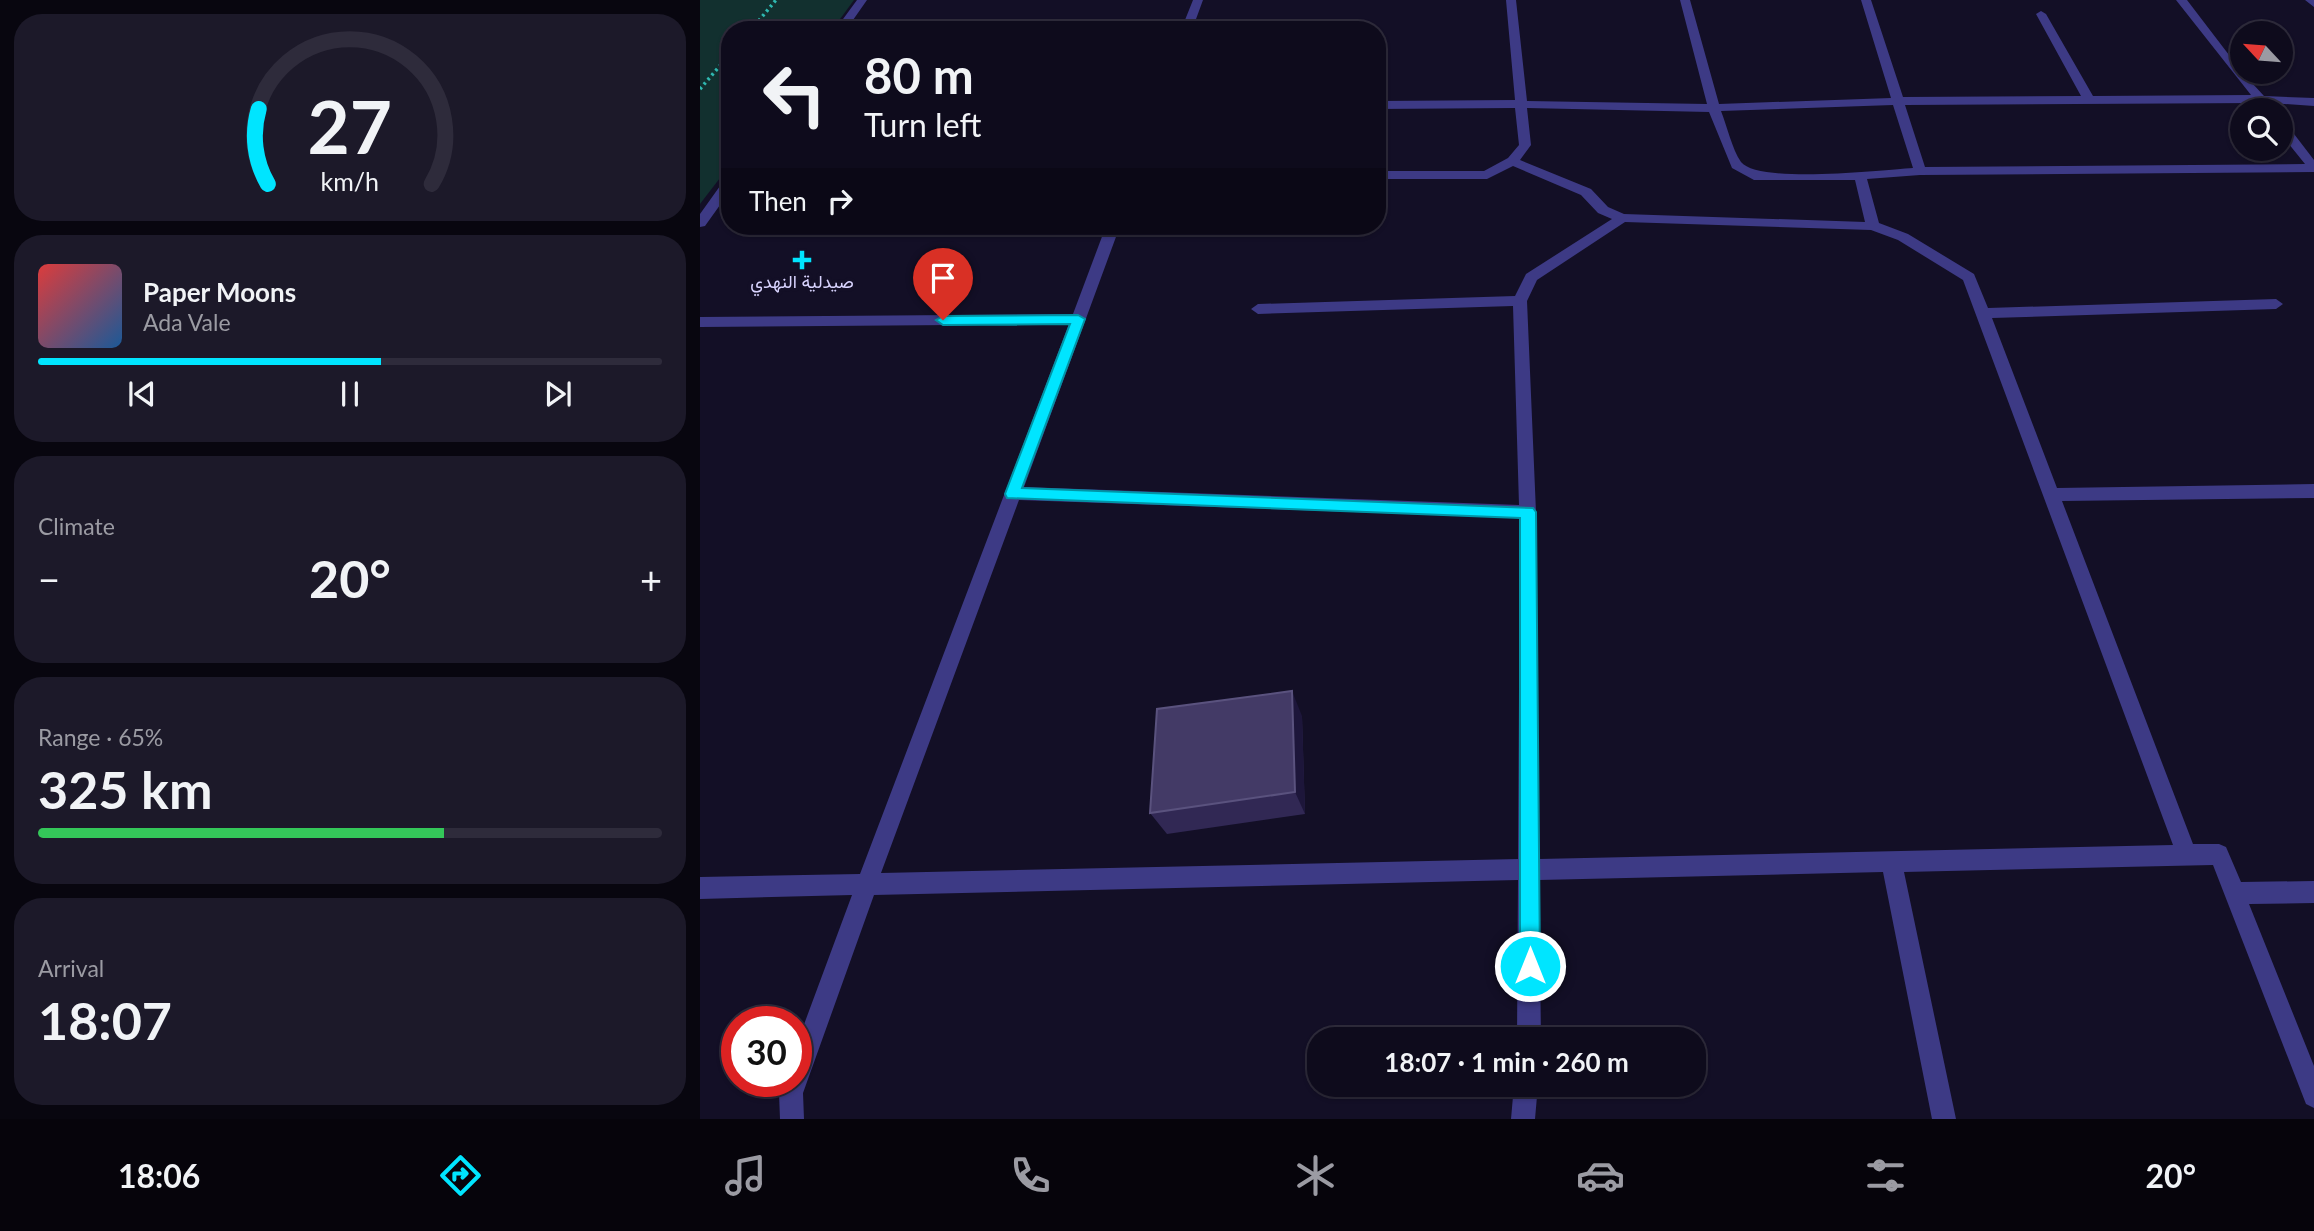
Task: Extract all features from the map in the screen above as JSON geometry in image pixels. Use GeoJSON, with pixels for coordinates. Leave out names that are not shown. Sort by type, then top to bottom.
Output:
{"type":"FeatureCollection","features":[{"type":"Feature","properties":{"kind":"street"},"geometry":{"type":"LineString","coordinates":[[847,21],[862,0]]}},
{"type":"Feature","properties":{"kind":"street"},"geometry":{"type":"LineString","coordinates":[[1190,21],[1198,0]]}},
{"type":"Feature","properties":{"kind":"street"},"geometry":{"type":"LineString","coordinates":[[1386,175],[1487,175],[1512,161],[1525,145],[1511,0]]}},
{"type":"Feature","properties":{"kind":"street"},"geometry":{"type":"LineString","coordinates":[[1685,0],[1714,108],[1737,165],[1754,176],[1860,176],[1920,171],[2314,168],[2293,141]]}},
{"type":"Feature","properties":{"kind":"street"},"geometry":{"type":"LineString","coordinates":[[1866,0],[1920,171]]}},
{"type":"Feature","properties":{"kind":"street"},"geometry":{"type":"LineString","coordinates":[[2181,0],[2260,98]]}},
{"type":"Feature","properties":{"kind":"street"},"geometry":{"type":"LineString","coordinates":[[2310,0],[2314,4]]}},
{"type":"Feature","properties":{"kind":"street"},"geometry":{"type":"LineString","coordinates":[[2041,14],[2089,100]]}},
{"type":"Feature","properties":{"kind":"street"},"geometry":{"type":"LineString","coordinates":[[1386,105],[1521,104],[1714,108],[1900,101],[2230,99]]}},
{"type":"Feature","properties":{"kind":"street"},"geometry":{"type":"LineString","coordinates":[[2293,101],[2314,102]]}},
{"type":"Feature","properties":{"kind":"street"},"geometry":{"type":"LineString","coordinates":[[1512,161],[1586,192],[1603,210],[1622,218],[1873,226],[1903,237],[1969,277],[2186,855]]}},
{"type":"Feature","properties":{"kind":"street"},"geometry":{"type":"LineString","coordinates":[[1860,176],[1873,226]]}},
{"type":"Feature","properties":{"kind":"street"},"geometry":{"type":"LineString","coordinates":[[700,223],[721,194]]}},
{"type":"Feature","properties":{"kind":"street"},"geometry":{"type":"LineString","coordinates":[[1530,1027],[1528,512],[1520,301],[1531,277],[1622,218]]}},
{"type":"Feature","properties":{"kind":"street"},"geometry":{"type":"LineString","coordinates":[[812,1036],[1110,235]]}},
{"type":"Feature","properties":{"kind":"street"},"geometry":{"type":"LineString","coordinates":[[1258,309],[1520,301]]}},
{"type":"Feature","properties":{"kind":"street"},"geometry":{"type":"LineString","coordinates":[[1983,313],[2276,304]]}},
{"type":"Feature","properties":{"kind":"street"},"geometry":{"type":"LineString","coordinates":[[700,322],[1078,319]]}},
{"type":"Feature","properties":{"kind":"street"},"geometry":{"type":"LineString","coordinates":[[2051,495],[2314,491]]}},
{"type":"Feature","properties":{"kind":"street"},"geometry":{"type":"LineString","coordinates":[[1013,494],[1528,512]]}},
{"type":"Feature","properties":{"kind":"street"},"geometry":{"type":"LineString","coordinates":[[700,888],[2219,854],[2314,1096]]}},
{"type":"Feature","properties":{"kind":"street"},"geometry":{"type":"LineString","coordinates":[[1891,861],[1944,1119]]}},
{"type":"Feature","properties":{"kind":"street"},"geometry":{"type":"LineString","coordinates":[[2234,893],[2314,892]]}},
{"type":"Feature","properties":{"kind":"street"},"geometry":{"type":"LineString","coordinates":[[792,1097],[792,1119]]}},
{"type":"Feature","properties":{"kind":"street"},"geometry":{"type":"LineString","coordinates":[[1523,1119],[1525,1097]]}},
{"type":"Feature","properties":{"kind":"path"},"geometry":{"type":"LineString","coordinates":[[758,21],[776,0]]}},
{"type":"Feature","properties":{"kind":"path"},"geometry":{"type":"LineString","coordinates":[[700,89],[721,64]]}},
{"type":"Feature","properties":{"kind":"green space"},"geometry":{"type":"Polygon","coordinates":[[[700,0],[854,0],[839,21],[721,21],[721,177],[700,204],[700,0]]]}},
{"type":"Feature","properties":{"kind":"building"},"geometry":{"type":"Polygon","coordinates":[[[1292,691],[1295,792],[1150,813],[1157,709],[1292,691]]]}},
{"type":"Feature","properties":{"kind":"place","name":"صيدلية النهدي"},"geometry":{"type":"Point","coordinates":[802,260]}},
{"type":"Feature","properties":{"kind":"route"},"geometry":{"type":"LineString","coordinates":[[943,320],[1078,319],[1013,494],[1528,512],[1530,966]]}}]}
